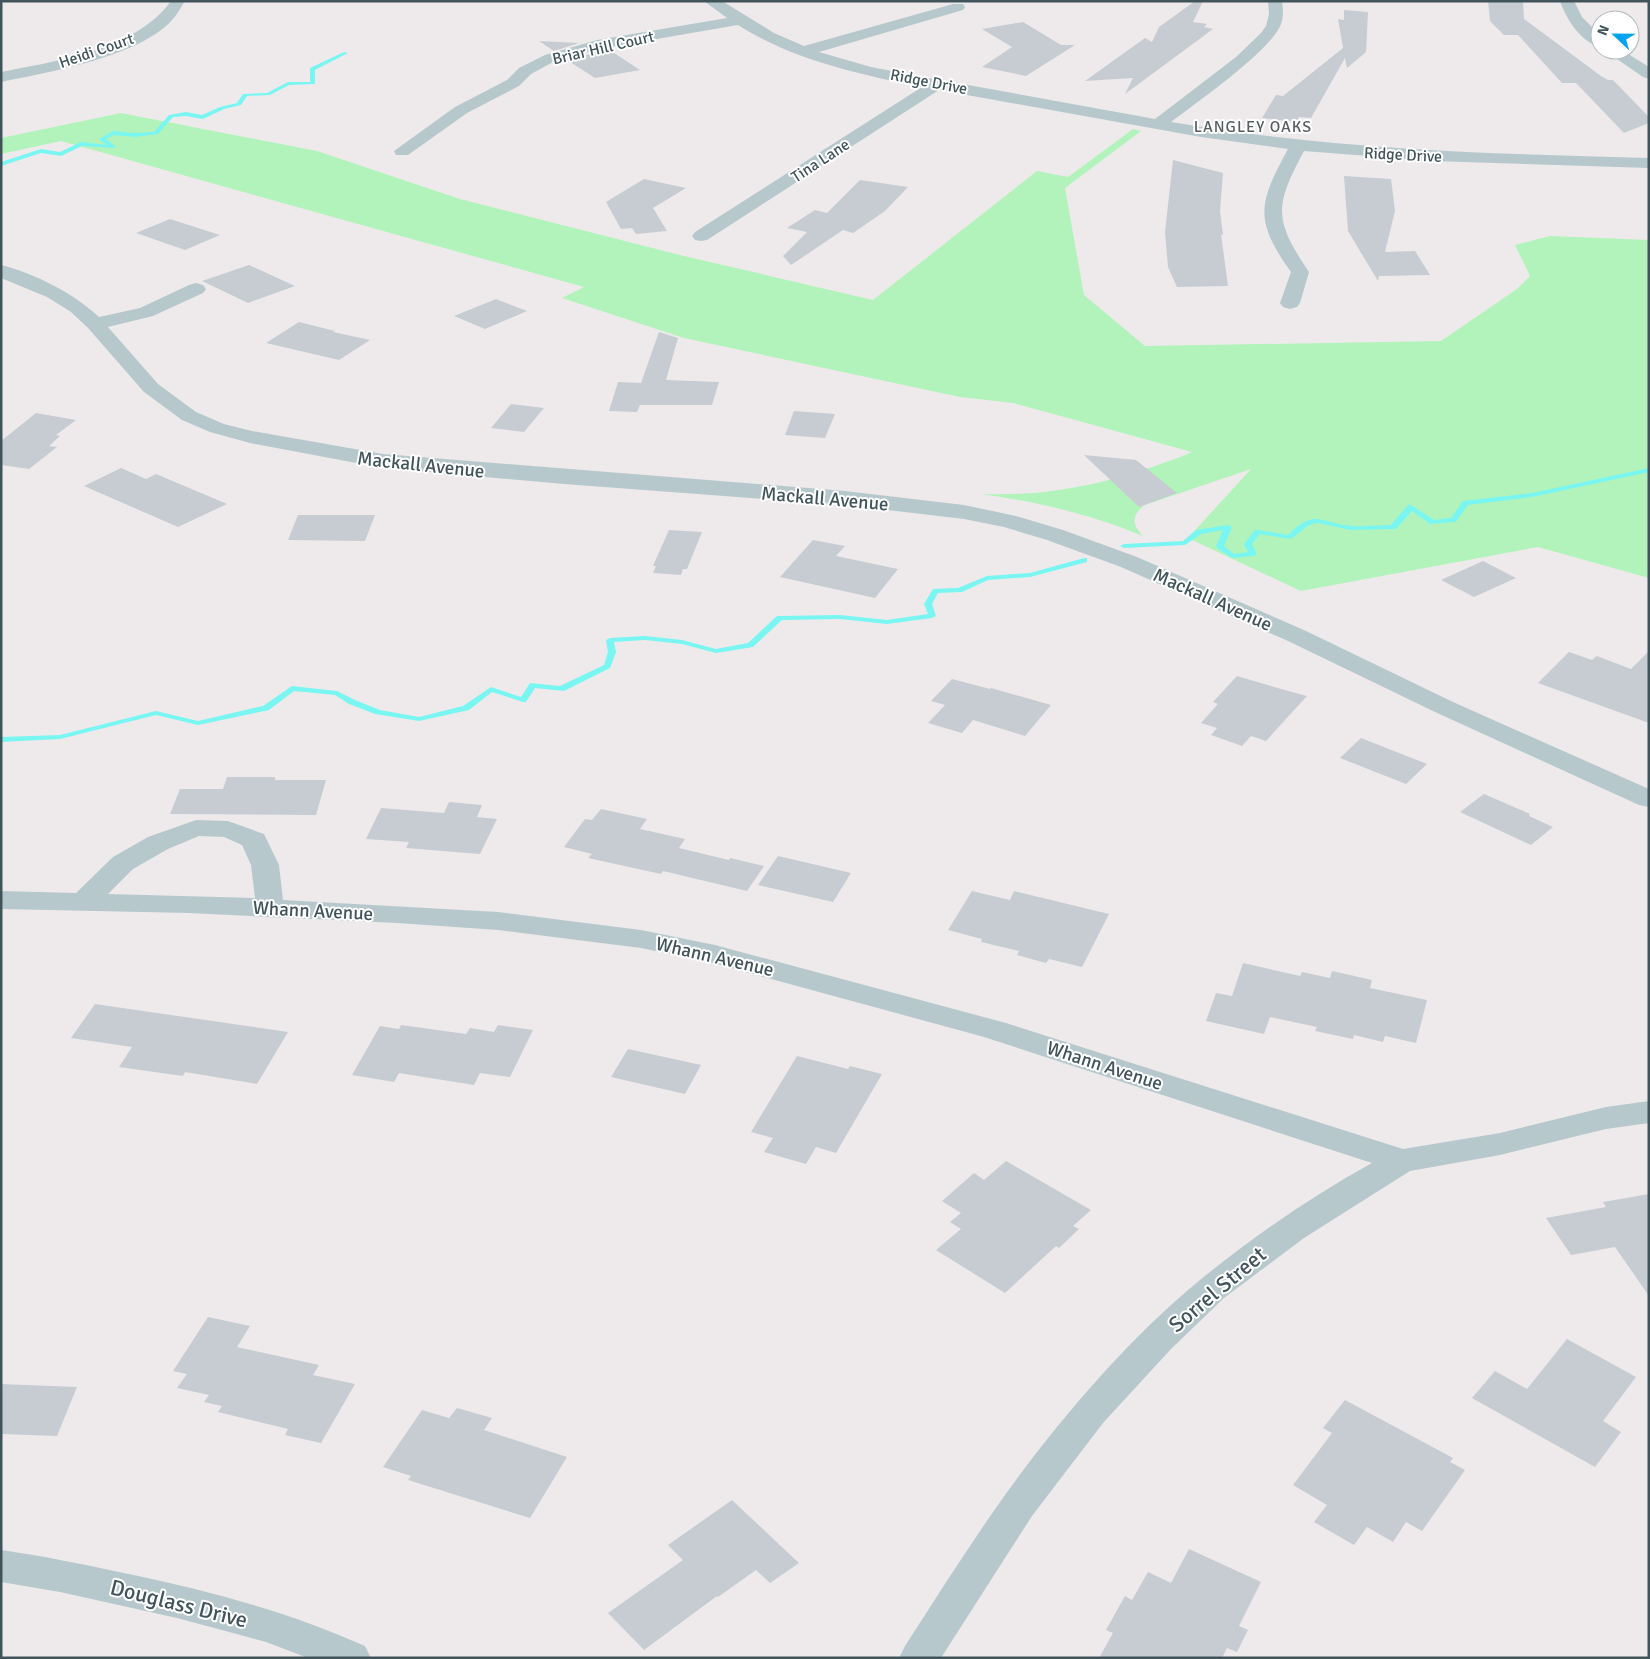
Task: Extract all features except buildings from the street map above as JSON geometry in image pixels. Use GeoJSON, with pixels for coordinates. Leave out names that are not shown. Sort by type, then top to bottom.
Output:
{"type":"FeatureCollection","features":[{"type":"Feature","properties":{"kind":"street","name":"Heidi Court"},"geometry":{"type":"LineString","coordinates":[[1,77],[76,60],[132,40],[170,15],[178,1]]}},
{"type":"Feature","properties":{"kind":"street","name":"Ridge Drive"},"geometry":{"type":"LineString","coordinates":[[711,1],[758,31],[804,52],[855,67],[1159,124],[1298,146],[1428,156],[1649,163]]}},
{"type":"Feature","properties":{"kind":"street"},"geometry":{"type":"LineString","coordinates":[[1159,124],[1241,60],[1266,36],[1273,26],[1276,14],[1275,1]]}},
{"type":"Feature","properties":{"kind":"street"},"geometry":{"type":"LineString","coordinates":[[1567,1],[1571,13],[1580,25],[1590,34]]}},
{"type":"Feature","properties":{"kind":"street"},"geometry":{"type":"LineString","coordinates":[[804,52],[958,7]]}},
{"type":"Feature","properties":{"kind":"street","name":"Briar Hill Court"},"geometry":{"type":"LineString","coordinates":[[402,151],[461,110],[513,83],[525,71],[550,58],[596,46],[739,20]]}},
{"type":"Feature","properties":{"kind":"street"},"geometry":{"type":"LineString","coordinates":[[1627,60],[1649,74]]}},
{"type":"Feature","properties":{"kind":"street","name":"Tina Lane"},"geometry":{"type":"LineString","coordinates":[[702,236],[938,84]]}},
{"type":"Feature","properties":{"kind":"street"},"geometry":{"type":"LineString","coordinates":[[1290,303],[1300,272],[1284,250],[1275,232],[1271,215],[1273,197],[1298,146]]}},
{"type":"Feature","properties":{"kind":"street","name":"Mackall Avenue"},"geometry":{"type":"LineString","coordinates":[[1,271],[54,293],[78,308],[95,324],[151,388],[189,416],[217,428],[250,437],[383,461],[564,478],[846,498],[920,506],[1008,521],[1055,534],[1129,562],[1297,636],[1444,707],[1649,799]]}},
{"type":"Feature","properties":{"kind":"street"},"geometry":{"type":"LineString","coordinates":[[95,324],[146,312],[196,289]]}},
{"type":"Feature","properties":{"kind":"street"},"geometry":{"type":"LineString","coordinates":[[84,901],[123,863],[158,843],[196,828],[228,829],[254,840],[265,865],[270,908]]}},
{"type":"Feature","properties":{"kind":"street","name":"Whann Avenue"},"geometry":{"type":"LineString","coordinates":[[1,900],[84,901],[397,914],[498,921],[641,939],[715,954],[995,1030],[1402,1162]]}},
{"type":"Feature","properties":{"kind":"street","name":"Sorrel Street"},"geometry":{"type":"LineString","coordinates":[[919,1658],[1019,1505],[1090,1414],[1158,1339],[1212,1289],[1292,1229],[1370,1179],[1402,1162],[1500,1144],[1606,1118],[1649,1112]]}},
{"type":"Feature","properties":{"kind":"street","name":"Douglass Drive"},"geometry":{"type":"LineString","coordinates":[[1,1566],[145,1594],[243,1617],[332,1648],[351,1658]]}},
{"type":"Feature","properties":{"kind":"green space"},"geometry":{"type":"Polygon","coordinates":[[[121,113],[317,151],[460,199],[684,256],[873,300],[1037,171],[1068,177],[1133,129],[1141,131],[1065,188],[1084,295],[1145,346],[1441,341],[1517,289],[1530,276],[1515,245],[1550,236],[1649,240],[1649,578],[1538,547],[1301,591],[1188,538],[1251,469],[1145,505],[1135,516],[1135,524],[1143,536],[1103,521],[1064,510],[981,494],[1047,492],[1068,489],[1130,474],[1192,452],[1013,403],[960,397],[684,338],[562,298],[584,287],[61,141],[1,154],[1,138],[121,113]]]}},
{"type":"Feature","properties":{"kind":"waterway"},"geometry":{"type":"LineString","coordinates":[[1,164],[41,151],[61,154],[81,144],[113,147],[102,139],[113,133],[135,135],[156,133],[171,116],[186,114],[203,117],[222,108],[239,104],[245,95],[268,94],[288,84],[313,83],[312,69],[346,53]]}},
{"type":"Feature","properties":{"kind":"waterway"},"geometry":{"type":"LineString","coordinates":[[1124,546],[1185,543],[1199,532],[1228,527],[1220,546],[1232,556],[1253,554],[1248,544],[1258,532],[1290,537],[1306,523],[1319,520],[1350,528],[1393,527],[1411,507],[1433,522],[1453,520],[1466,503],[1532,495],[1649,470]]}},
{"type":"Feature","properties":{"kind":"waterway"},"geometry":{"type":"LineString","coordinates":[[1,740],[60,737],[156,713],[198,723],[266,708],[292,688],[337,693],[352,702],[378,712],[419,719],[466,708],[491,689],[523,700],[533,685],[561,689],[607,666],[612,652],[610,640],[645,638],[682,642],[716,651],[750,645],[780,618],[840,617],[887,622],[932,616],[928,604],[936,591],[959,590],[987,578],[1030,575],[1084,560]]}},
{"type":"Feature","properties":{"kind":"district","name":"LANGLEY OAKS"},"geometry":{"type":"Point","coordinates":[1253,126]}}]}
